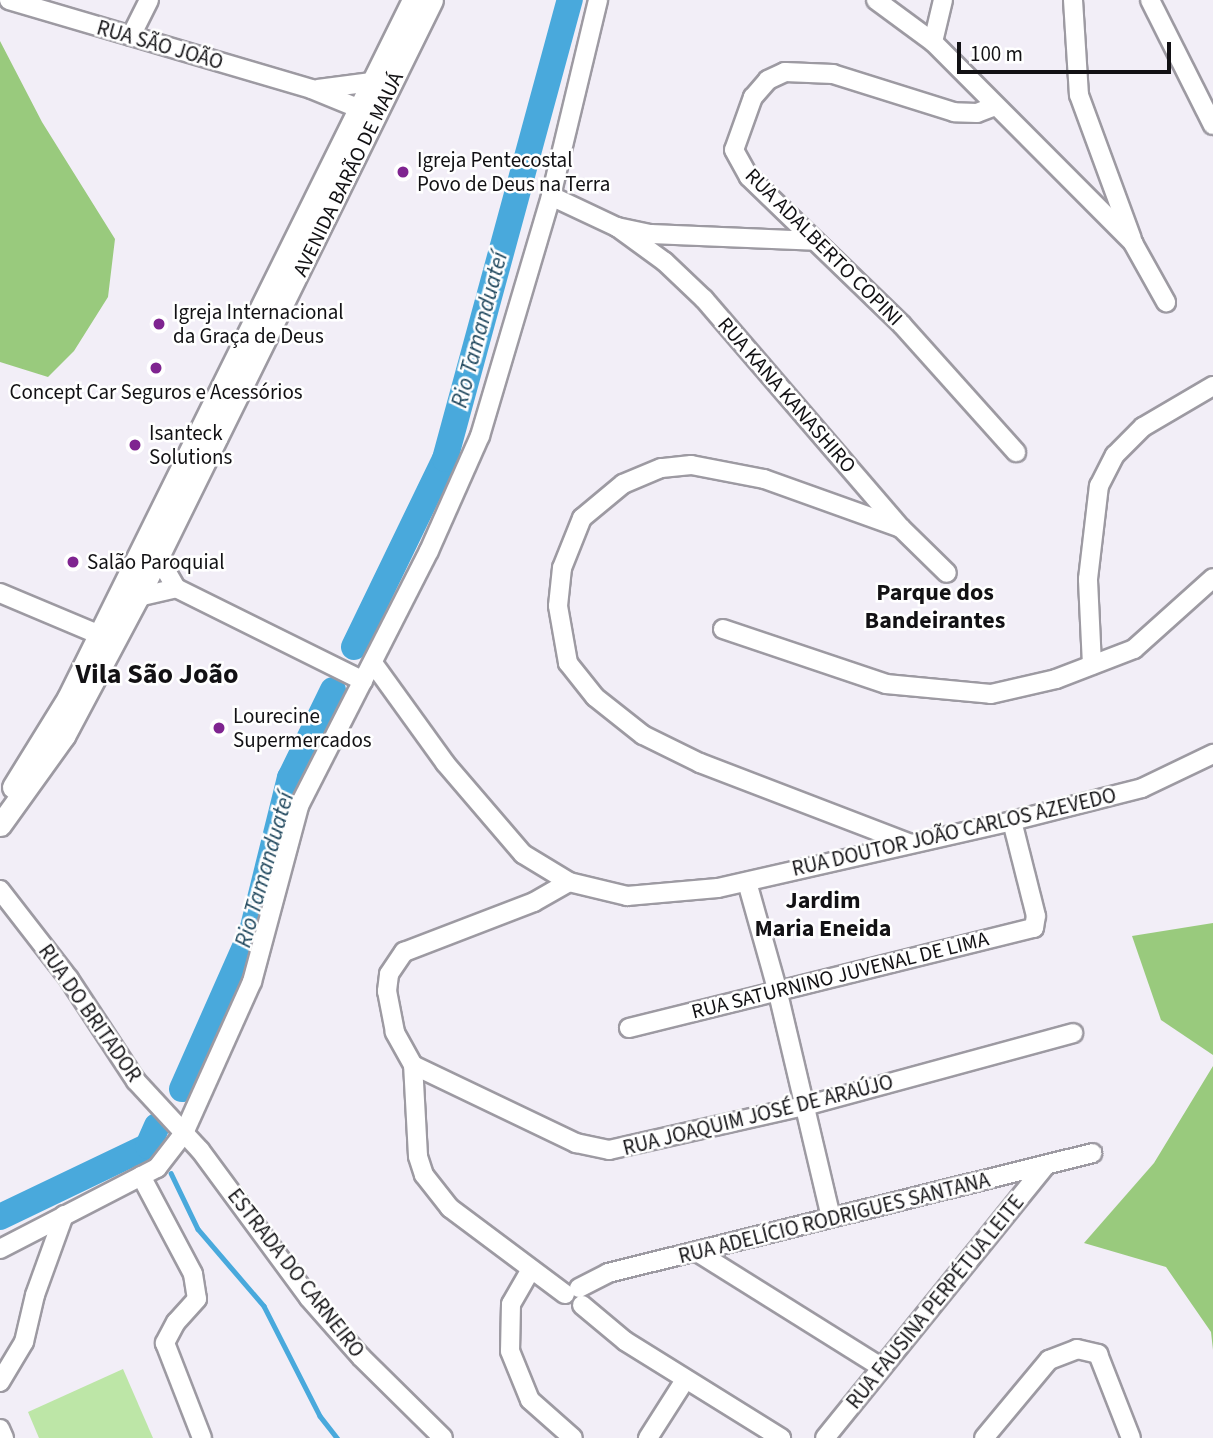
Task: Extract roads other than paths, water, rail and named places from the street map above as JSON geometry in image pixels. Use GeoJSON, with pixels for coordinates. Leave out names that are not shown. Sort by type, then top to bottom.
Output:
{"type":"FeatureCollection","features":[{"type":"Feature","properties":{"kind":"main road","name":"AVENIDA BARÃO DE MAUÁ"},"geometry":{"type":"LineString","coordinates":[[0,825],[43,769],[84,701],[138,597],[367,112],[372,82],[413,0]]}},
{"type":"Feature","properties":{"kind":"main road","name":"AVENIDA BARÃO DE MAUÁ"},"geometry":{"type":"LineString","coordinates":[[0,802],[47,735],[367,112],[432,0]]}},
{"type":"Feature","properties":{"kind":"main road"},"geometry":{"type":"LineString","coordinates":[[84,701],[82,694],[100,635]]}},
{"type":"Feature","properties":{"kind":"street"},"geometry":{"type":"LineString","coordinates":[[131,36],[149,0]]}},
{"type":"Feature","properties":{"kind":"street"},"geometry":{"type":"LineString","coordinates":[[0,1249],[157,1168],[184,1133],[252,982],[299,806],[464,479],[551,195],[598,0]]}},
{"type":"Feature","properties":{"kind":"street"},"geometry":{"type":"LineString","coordinates":[[876,0],[933,42],[1133,243]]}},
{"type":"Feature","properties":{"kind":"street"},"geometry":{"type":"LineString","coordinates":[[933,42],[943,0]]}},
{"type":"Feature","properties":{"kind":"street"},"geometry":{"type":"LineString","coordinates":[[1073,0],[1079,95],[1133,243],[1166,303]]}},
{"type":"Feature","properties":{"kind":"street"},"geometry":{"type":"LineString","coordinates":[[1150,0],[1213,125]]}},
{"type":"Feature","properties":{"kind":"street","name":"RUA SÃO JOÃO"},"geometry":{"type":"LineString","coordinates":[[20,2],[311,89],[367,112]]}},
{"type":"Feature","properties":{"kind":"street","name":"RUA ADALBERTO COPINI"},"geometry":{"type":"LineString","coordinates":[[995,106],[977,113],[954,112],[833,74],[806,70],[768,80],[744,115],[734,150],[749,177],[902,325],[1016,452]]}},
{"type":"Feature","properties":{"kind":"street","name":"RUA SÃO JOÃO"},"geometry":{"type":"LineString","coordinates":[[311,89],[372,82]]}},
{"type":"Feature","properties":{"kind":"street"},"geometry":{"type":"LineString","coordinates":[[551,195],[617,228],[662,235],[815,241]]}},
{"type":"Feature","properties":{"kind":"street","name":"RUA KANA KANASHIRO"},"geometry":{"type":"LineString","coordinates":[[617,228],[665,262],[704,299],[901,528],[947,573]]}},
{"type":"Feature","properties":{"kind":"street"},"geometry":{"type":"LineString","coordinates":[[1092,665],[1088,579],[1099,486],[1115,455],[1143,427],[1213,386]]}},
{"type":"Feature","properties":{"kind":"street"},"geometry":{"type":"LineString","coordinates":[[901,528],[764,479],[691,465],[661,468],[623,484],[582,518],[562,568],[558,606],[568,663],[595,697],[643,735],[700,763],[908,843]]}},
{"type":"Feature","properties":{"kind":"street"},"geometry":{"type":"LineString","coordinates":[[155,524],[158,555],[176,587],[363,681]]}},
{"type":"Feature","properties":{"kind":"street"},"geometry":{"type":"LineString","coordinates":[[723,629],[886,684],[940,692],[991,694],[1024,689],[1134,649],[1213,578]]}},
{"type":"Feature","properties":{"kind":"street"},"geometry":{"type":"LineString","coordinates":[[138,597],[176,587]]}},
{"type":"Feature","properties":{"kind":"street"},"geometry":{"type":"LineString","coordinates":[[0,593],[100,635]]}},
{"type":"Feature","properties":{"kind":"street","name":"RUA DOUTOR JOÃO CARLOS AZEVEDO"},"geometry":{"type":"LineString","coordinates":[[373,663],[445,763],[505,835],[540,867],[597,892],[644,897],[747,882],[1142,788],[1213,754]]}},
{"type":"Feature","properties":{"kind":"street","name":"RUA SATURNINO JUVENAL DE LIMA"},"geometry":{"type":"LineString","coordinates":[[629,1028],[777,989],[1029,929],[1036,925],[1035,911],[1012,821]]}},
{"type":"Feature","properties":{"kind":"street"},"geometry":{"type":"LineString","coordinates":[[569,882],[534,902],[404,952],[388,974],[387,991],[395,1032],[413,1065],[418,1156],[424,1175],[450,1208],[530,1271],[575,1296],[685,1380],[781,1438]]}},
{"type":"Feature","properties":{"kind":"street"},"geometry":{"type":"LineString","coordinates":[[747,882],[777,989],[831,1217]]}},
{"type":"Feature","properties":{"kind":"street","name":"RUA DO BRITADOR"},"geometry":{"type":"LineString","coordinates":[[0,890],[69,979],[136,1082],[184,1133]]}},
{"type":"Feature","properties":{"kind":"street","name":"RUA JOAQUIM JOSÉ DE ARAÚJO"},"geometry":{"type":"LineString","coordinates":[[413,1065],[596,1149],[624,1149],[805,1106],[1073,1033]]}},
{"type":"Feature","properties":{"kind":"street","name":"ESTRADA DO CARNEIRO"},"geometry":{"type":"LineString","coordinates":[[184,1133],[309,1297],[361,1357],[443,1438]]}},
{"type":"Feature","properties":{"kind":"street","name":"RUA ADELÍCIO RODRIGUES SANTANA"},"geometry":{"type":"LineString","coordinates":[[575,1296],[608,1273],[1092,1153]]}},
{"type":"Feature","properties":{"kind":"street","name":"RUA FAUSINA PERPÉTUA LEITE"},"geometry":{"type":"LineString","coordinates":[[825,1438],[1045,1166]]}},
{"type":"Feature","properties":{"kind":"street"},"geometry":{"type":"LineString","coordinates":[[141,1176],[193,1275],[197,1299],[168,1333],[165,1343],[202,1438]]}},
{"type":"Feature","properties":{"kind":"street"},"geometry":{"type":"LineString","coordinates":[[0,1382],[24,1342],[35,1295],[64,1215]]}},
{"type":"Feature","properties":{"kind":"street"},"geometry":{"type":"LineString","coordinates":[[697,1252],[881,1367]]}},
{"type":"Feature","properties":{"kind":"street"},"geometry":{"type":"LineString","coordinates":[[530,1271],[511,1304],[510,1351],[530,1400],[573,1438]]}},
{"type":"Feature","properties":{"kind":"street"},"geometry":{"type":"LineString","coordinates":[[984,1438],[1049,1360],[1077,1349],[1098,1354],[1131,1438]]}},
{"type":"Feature","properties":{"kind":"street"},"geometry":{"type":"LineString","coordinates":[[648,1438],[685,1380]]}},
{"type":"Feature","properties":{"kind":"street"},"geometry":{"type":"LineString","coordinates":[[0,1429],[4,1438]]}},
{"type":"Feature","properties":{"kind":"waterway","name":"Rio Tamanduateí"},"geometry":{"type":"LineString","coordinates":[[354,647],[445,459],[570,0]]}},
{"type":"Feature","properties":{"kind":"waterway","name":"Rio Tamanduateí"},"geometry":{"type":"LineString","coordinates":[[182,1089],[252,931],[290,778],[333,690]]}},
{"type":"Feature","properties":{"kind":"waterway","name":"Rio Tamanduateí"},"geometry":{"type":"LineString","coordinates":[[0,1217],[148,1146],[157,1126]]}},
{"type":"Feature","properties":{"kind":"waterway"},"geometry":{"type":"LineString","coordinates":[[171,1173],[198,1229],[264,1306],[320,1416],[337,1438]]}},
{"type":"Feature","properties":{"kind":"place","name":"Igreja Pentecostal Povo de Deus na Terra"},"geometry":{"type":"Point","coordinates":[403,172]}},
{"type":"Feature","properties":{"kind":"place","name":"Igreja Internacional da Graça de Deus"},"geometry":{"type":"Point","coordinates":[159,324]}},
{"type":"Feature","properties":{"kind":"place","name":"Concept Car Seguros e Acessórios"},"geometry":{"type":"Point","coordinates":[156,368]}},
{"type":"Feature","properties":{"kind":"place","name":"Isanteck Solutions"},"geometry":{"type":"Point","coordinates":[135,445]}},
{"type":"Feature","properties":{"kind":"place","name":"Salão Paroquial"},"geometry":{"type":"Point","coordinates":[73,562]}},
{"type":"Feature","properties":{"kind":"place","name":"Lourecine Supermercados"},"geometry":{"type":"Point","coordinates":[219,728]}},
{"type":"Feature","properties":{"kind":"district","name":"Parque dos Bandeirantes"},"geometry":{"type":"Point","coordinates":[935,607]}},
{"type":"Feature","properties":{"kind":"district","name":"Vila São João"},"geometry":{"type":"Point","coordinates":[157,674]}},
{"type":"Feature","properties":{"kind":"district","name":"Jardim Maria Eneida"},"geometry":{"type":"Point","coordinates":[823,915]}}]}
